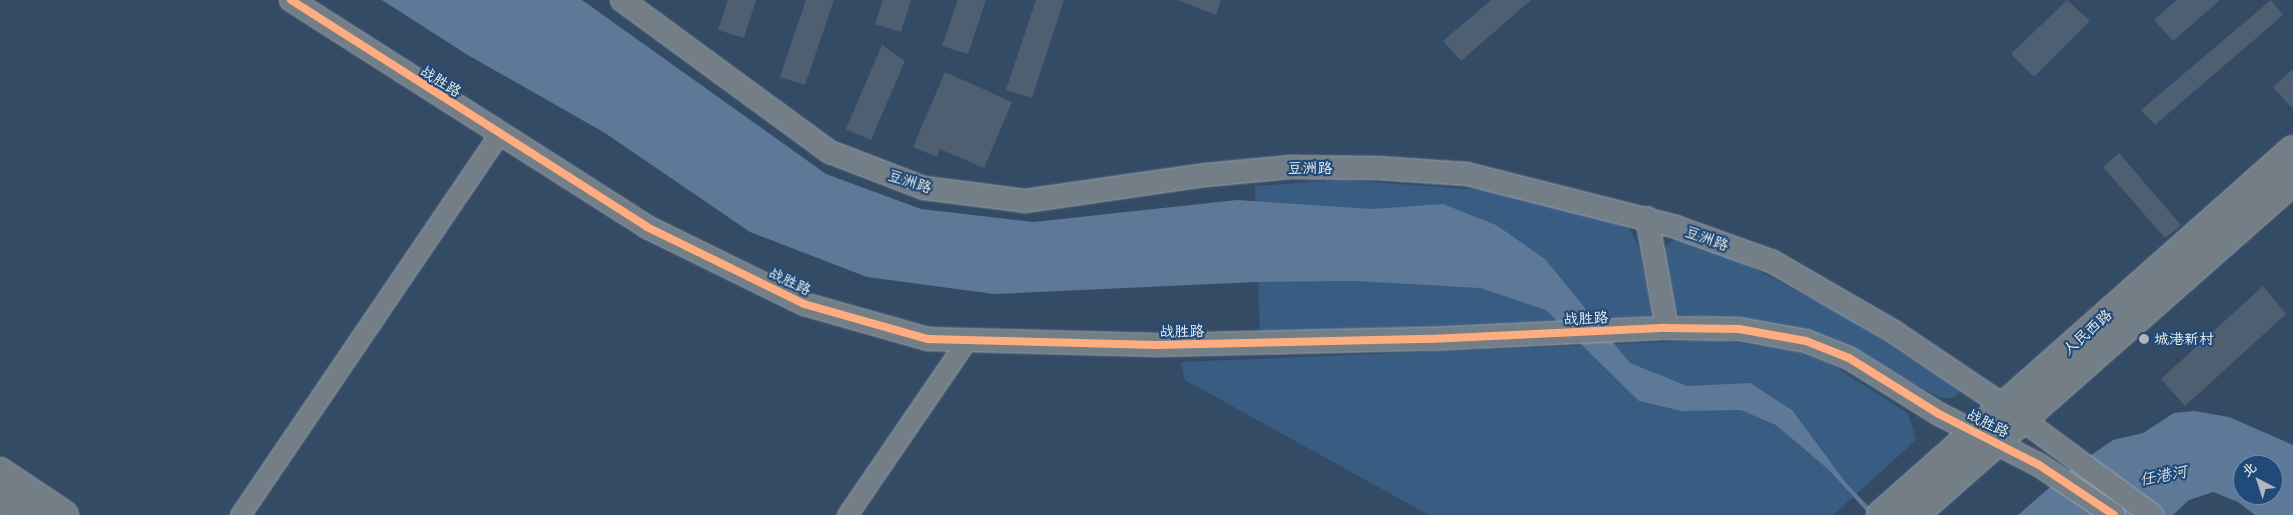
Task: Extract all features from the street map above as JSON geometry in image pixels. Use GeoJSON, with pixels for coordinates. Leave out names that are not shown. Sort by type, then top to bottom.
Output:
{"type":"FeatureCollection","features":[{"type":"Feature","properties":{"kind":"main road","name":"人民西路"},"geometry":{"type":"LineString","coordinates":[[2014,413],[2293,150]]}},
{"type":"Feature","properties":{"kind":"main road","name":"人民西路"},"geometry":{"type":"LineString","coordinates":[[1881,515],[1986,436],[2293,181]]}},
{"type":"Feature","properties":{"kind":"main road","name":"人民西路"},"geometry":{"type":"LineString","coordinates":[[1914,515],[1986,436]]}},
{"type":"Feature","properties":{"kind":"main road"},"geometry":{"type":"LineString","coordinates":[[0,472],[64,515]]}},
{"type":"Feature","properties":{"kind":"main road"},"geometry":{"type":"LineString","coordinates":[[0,496],[27,515]]}},
{"type":"Feature","properties":{"kind":"street","name":"战胜路"},"geometry":{"type":"LineString","coordinates":[[291,0],[647,227],[804,304],[928,338],[967,340],[1158,345],[1430,339],[1667,328],[1739,329],[1806,341],[1849,358],[1939,414],[2039,464],[2114,515]]}},
{"type":"Feature","properties":{"kind":"street","name":"豆洲路"},"geometry":{"type":"LineString","coordinates":[[622,0],[830,152],[924,188],[1025,201],[1206,175],[1291,167],[1378,168],[1467,174],[1647,218],[1773,262],[1894,332],[2014,413]]}},
{"type":"Feature","properties":{"kind":"street"},"geometry":{"type":"LineString","coordinates":[[240,515],[499,134]]}},
{"type":"Feature","properties":{"kind":"street"},"geometry":{"type":"LineString","coordinates":[[1647,218],[1667,328]]}},
{"type":"Feature","properties":{"kind":"street"},"geometry":{"type":"LineString","coordinates":[[847,515],[967,340]]}},
{"type":"Feature","properties":{"kind":"street","name":"战胜路"},"geometry":{"type":"LineString","coordinates":[[2014,413],[2152,515]]}},
{"type":"Feature","properties":{"kind":"shaded area"},"geometry":{"type":"Polygon","coordinates":[[[1343,180],[1495,191],[1627,223],[1639,248],[1652,313],[1644,319],[1260,336],[1255,186],[1343,180]]]}},
{"type":"Feature","properties":{"kind":"shaded area"},"geometry":{"type":"Polygon","coordinates":[[[1677,237],[1728,255],[1840,313],[1962,391],[1952,398],[1941,398],[1834,341],[1747,319],[1680,315],[1675,310],[1662,250],[1677,237]]]}},
{"type":"Feature","properties":{"kind":"shaded area"},"geometry":{"type":"Polygon","coordinates":[[[1717,340],[1793,350],[1832,365],[1908,413],[1916,440],[1833,515],[1429,515],[1185,380],[1181,362],[1717,340]]]}},
{"type":"Feature","properties":{"kind":"water"},"geometry":{"type":"Polygon","coordinates":[[[382,0],[582,0],[826,174],[921,209],[1034,222],[1237,200],[1372,209],[1443,204],[1496,225],[1545,259],[1630,363],[1687,386],[1750,383],[1792,410],[1846,483],[1877,515],[1870,515],[1828,469],[1776,425],[1741,410],[1682,411],[1639,401],[1546,310],[1480,288],[1355,281],[1256,282],[994,294],[867,277],[750,232],[605,133],[466,54],[382,0]]]}},
{"type":"Feature","properties":{"kind":"water","name":"任港河"},"geometry":{"type":"Polygon","coordinates":[[[2194,411],[2229,417],[2293,445],[2293,515],[2255,515],[2242,505],[2283,505],[2283,455],[2233,455],[2233,500],[2213,492],[2189,500],[2173,515],[2018,515],[2071,469],[2113,440],[2143,433],[2174,413],[2194,411]]]}},
{"type":"Feature","properties":{"kind":"building"},"geometry":{"type":"Polygon","coordinates":[[[728,0],[756,0],[744,38],[718,30],[728,0]]]}},
{"type":"Feature","properties":{"kind":"building"},"geometry":{"type":"Polygon","coordinates":[[[806,0],[834,0],[805,85],[780,77],[806,0]]]}},
{"type":"Feature","properties":{"kind":"building"},"geometry":{"type":"Polygon","coordinates":[[[883,0],[911,0],[901,32],[875,24],[883,0]]]}},
{"type":"Feature","properties":{"kind":"building"},"geometry":{"type":"Polygon","coordinates":[[[958,0],[986,0],[968,54],[942,46],[958,0]]]}},
{"type":"Feature","properties":{"kind":"building"},"geometry":{"type":"Polygon","coordinates":[[[1036,0],[1064,0],[1032,98],[1006,90],[1036,0]]]}},
{"type":"Feature","properties":{"kind":"building"},"geometry":{"type":"Polygon","coordinates":[[[1178,0],[1221,0],[1216,15],[1178,0]]]}},
{"type":"Feature","properties":{"kind":"building"},"geometry":{"type":"Polygon","coordinates":[[[1491,0],[1531,0],[1461,61],[1443,41],[1491,0]]]}},
{"type":"Feature","properties":{"kind":"building"},"geometry":{"type":"Polygon","coordinates":[[[2067,0],[2090,21],[2034,77],[2011,54],[2067,0]]]}},
{"type":"Feature","properties":{"kind":"building"},"geometry":{"type":"Polygon","coordinates":[[[2177,0],[2220,0],[2173,41],[2154,20],[2177,0]]]}},
{"type":"Feature","properties":{"kind":"building"},"geometry":{"type":"Polygon","coordinates":[[[2271,0],[2283,15],[2155,125],[2141,110],[2271,0]]]}},
{"type":"Feature","properties":{"kind":"building"},"geometry":{"type":"Polygon","coordinates":[[[882,45],[905,61],[871,140],[846,129],[882,45]]]}},
{"type":"Feature","properties":{"kind":"building"},"geometry":{"type":"Polygon","coordinates":[[[2293,69],[2293,109],[2273,87],[2293,69]]]}},
{"type":"Feature","properties":{"kind":"building"},"geometry":{"type":"Polygon","coordinates":[[[945,72],[1012,102],[984,168],[940,149],[937,157],[913,147],[945,72]]]}},
{"type":"Feature","properties":{"kind":"building"},"geometry":{"type":"Polygon","coordinates":[[[2119,153],[2181,225],[2165,238],[2103,167],[2119,153]]]}},
{"type":"Feature","properties":{"kind":"building"},"geometry":{"type":"Polygon","coordinates":[[[2263,286],[2286,314],[2185,406],[2161,379],[2263,286]]]}},
{"type":"Feature","properties":{"kind":"cycle path"},"geometry":{"type":"LineString","coordinates":[[291,0],[647,227],[804,304],[928,339],[1157,345],[1430,339],[1667,328],[1739,329],[1806,341],[1849,358],[1939,414],[2039,465],[2114,515]]}},
{"type":"Feature","properties":{"kind":"place","name":"城港新村"},"geometry":{"type":"Point","coordinates":[2144,339]}}]}
